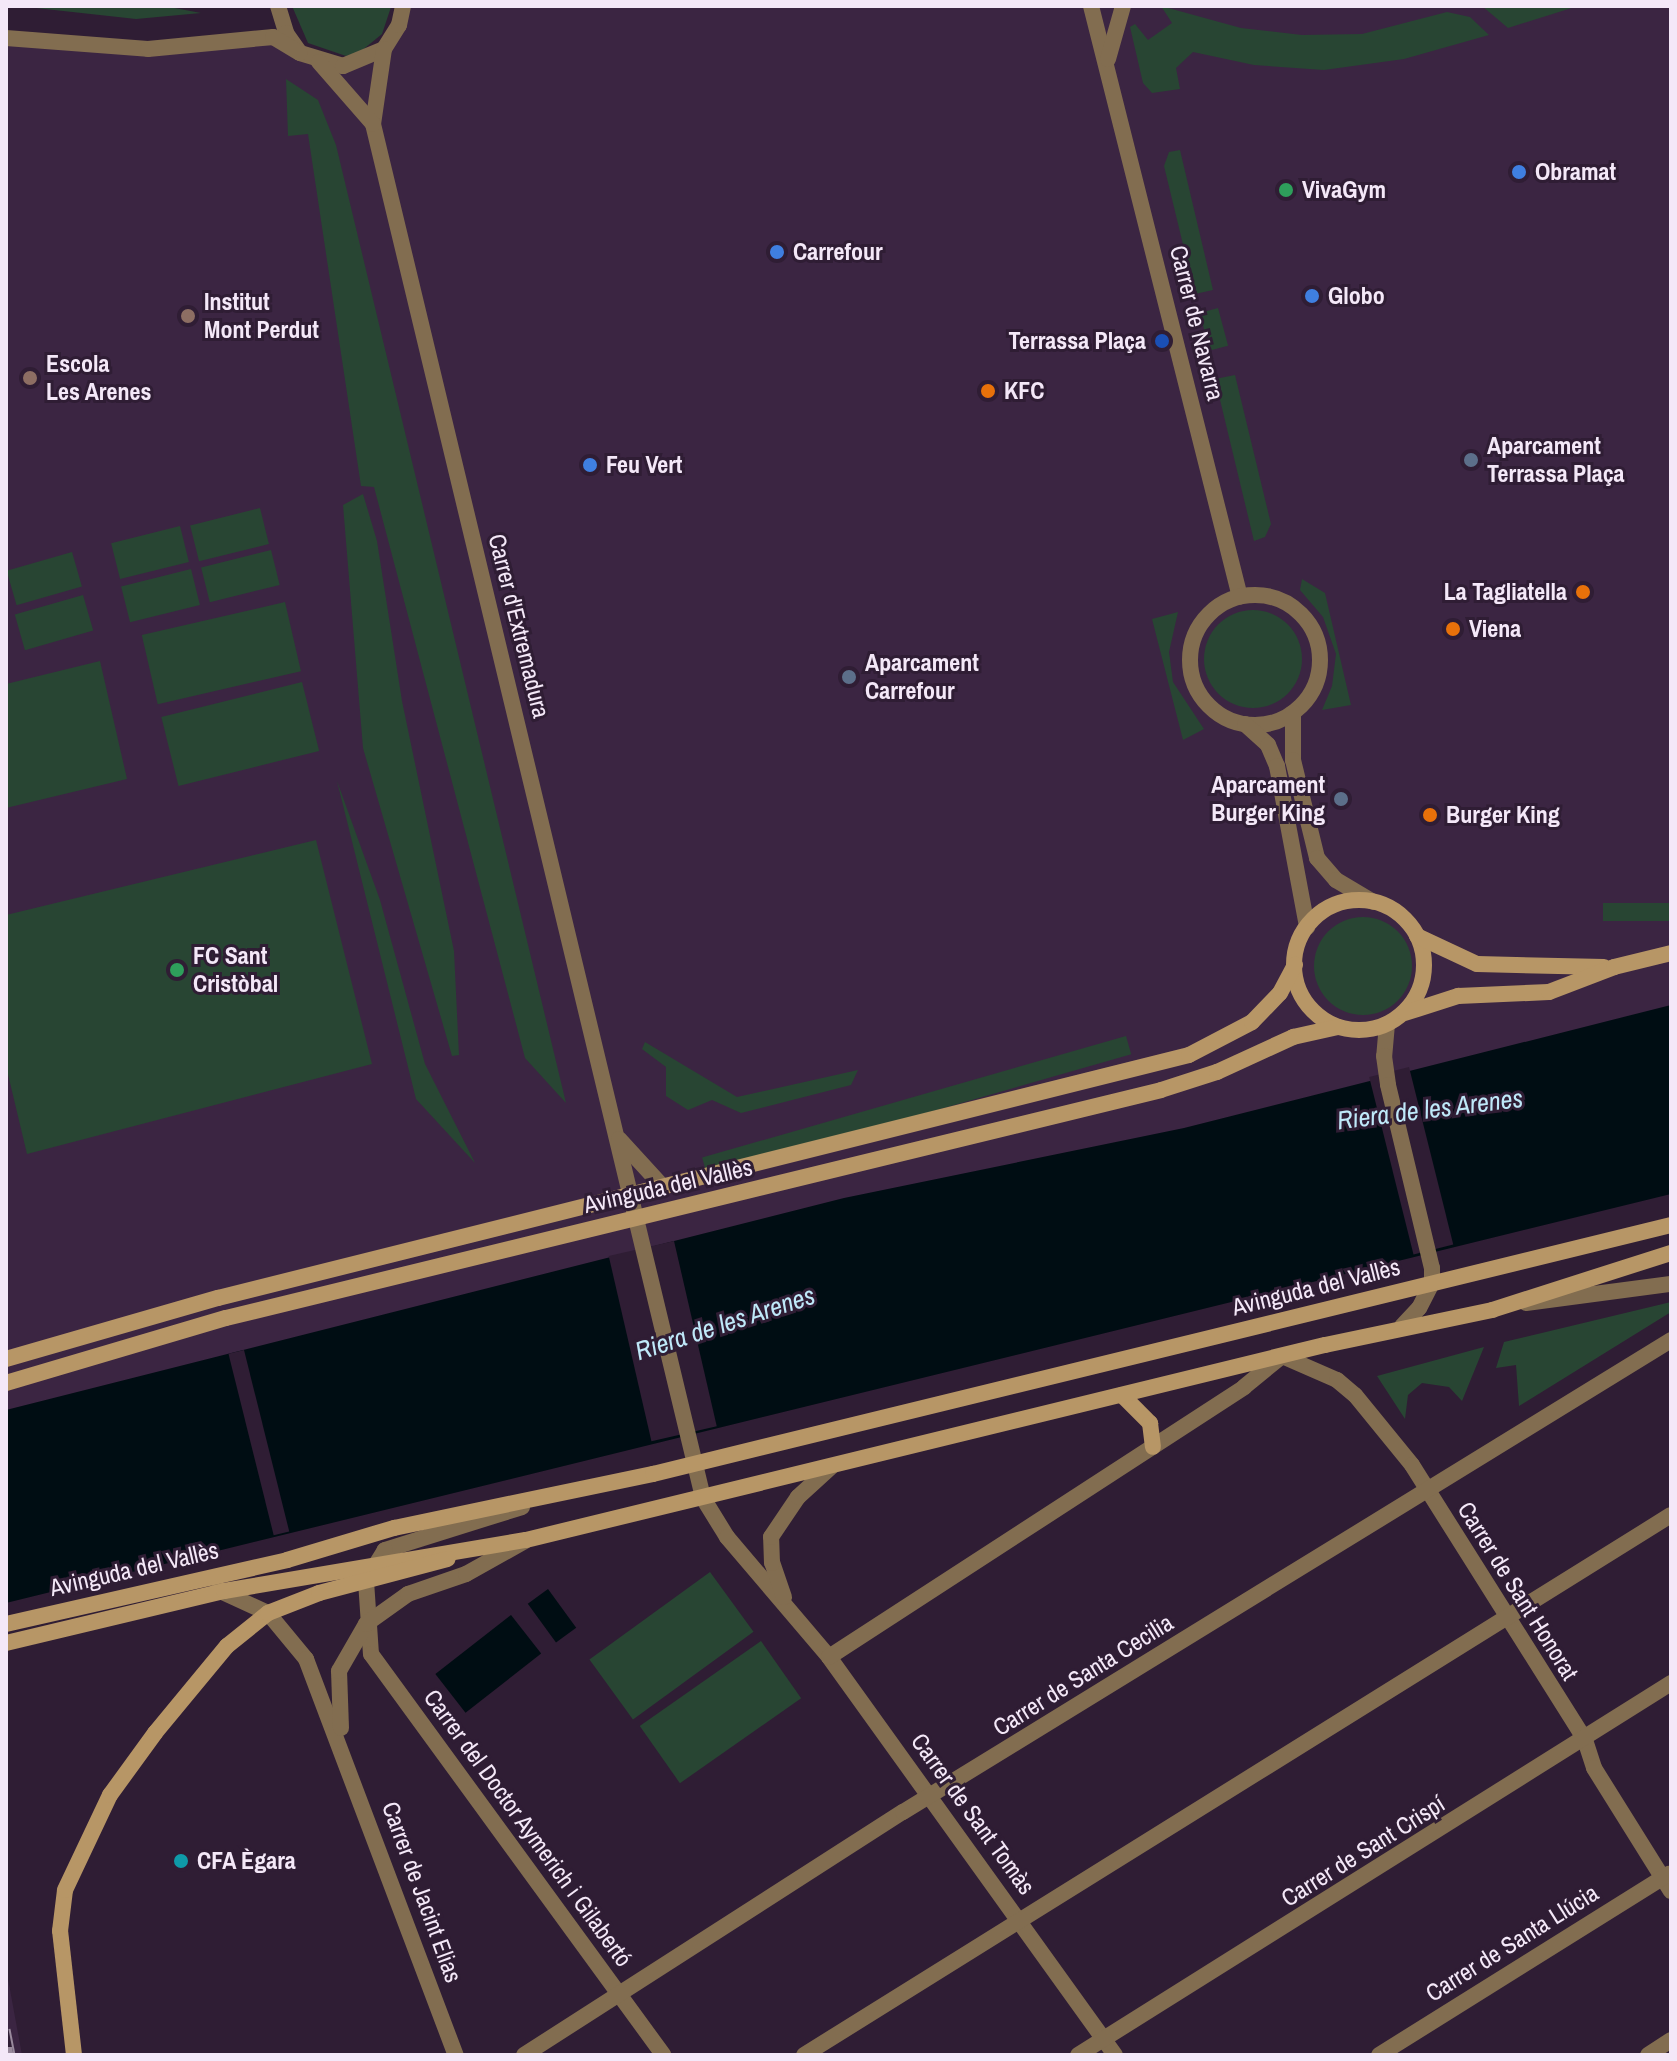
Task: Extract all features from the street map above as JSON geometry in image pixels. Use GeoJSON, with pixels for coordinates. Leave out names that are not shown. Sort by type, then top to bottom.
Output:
{"type":"FeatureCollection","features":[{"type":"Feature","properties":{"kind":"main road"},"geometry":{"type":"LineString","coordinates":[[1614,967],[1477,964],[1417,936],[1394,910],[1373,902],[1343,902],[1307,927],[1295,965],[1304,999],[1338,1027],[1364,1030],[1458,996],[1549,992],[1614,967],[1671,953]]}},
{"type":"Feature","properties":{"kind":"main road"},"geometry":{"type":"LineString","coordinates":[[1404,1013],[1418,992],[1424,971],[1417,936]]}},
{"type":"Feature","properties":{"kind":"main road","name":"Avinguda del Vallès"},"geometry":{"type":"LineString","coordinates":[[6,1359],[218,1298],[1189,1055],[1259,1016],[1280,993],[1295,965]]}},
{"type":"Feature","properties":{"kind":"main road","name":"Avinguda del Vallès"},"geometry":{"type":"LineString","coordinates":[[6,1383],[211,1322],[1161,1090],[1217,1072],[1293,1037],[1338,1027]]}},
{"type":"Feature","properties":{"kind":"main road","name":"Avinguda del Vallès"},"geometry":{"type":"LineString","coordinates":[[6,1624],[183,1580],[287,1560],[465,1512],[552,1497],[1671,1225]]}},
{"type":"Feature","properties":{"kind":"main road","name":"Avinguda del Vallès"},"geometry":{"type":"LineString","coordinates":[[6,1643],[224,1591],[374,1563],[526,1540],[1402,1326],[1513,1304],[1671,1253]]}},
{"type":"Feature","properties":{"kind":"main road"},"geometry":{"type":"LineString","coordinates":[[1122,1395],[1150,1423],[1153,1447]]}},
{"type":"Feature","properties":{"kind":"main road"},"geometry":{"type":"LineString","coordinates":[[74,2055],[60,1931],[65,1890],[87,1838],[155,1733],[227,1646],[268,1613],[496,1544]]}},
{"type":"Feature","properties":{"kind":"street"},"geometry":{"type":"LineString","coordinates":[[278,6],[286,33],[300,53]]}},
{"type":"Feature","properties":{"kind":"street","name":"Carrer d'Extremadura"},"geometry":{"type":"LineString","coordinates":[[403,6],[399,25],[384,49],[373,124],[619,1139],[627,1198],[692,1463]]}},
{"type":"Feature","properties":{"kind":"street","name":"Carrer de Navarra"},"geometry":{"type":"LineString","coordinates":[[1091,6],[1240,597]]}},
{"type":"Feature","properties":{"kind":"street"},"geometry":{"type":"LineString","coordinates":[[1107,60],[1123,6]]}},
{"type":"Feature","properties":{"kind":"street"},"geometry":{"type":"LineString","coordinates":[[6,38],[148,49],[273,37],[319,62],[343,66],[384,49]]}},
{"type":"Feature","properties":{"kind":"street","name":"Carrer d'Extremadura"},"geometry":{"type":"LineString","coordinates":[[319,62],[373,124]]}},
{"type":"Feature","properties":{"kind":"street"},"geometry":{"type":"LineString","coordinates":[[1245,724],[1278,721],[1293,713],[1317,679],[1316,640],[1294,608],[1267,597],[1240,597],[1204,619],[1190,656],[1200,695],[1214,710],[1245,724],[1268,745],[1277,766],[1307,927]]}},
{"type":"Feature","properties":{"kind":"street"},"geometry":{"type":"LineString","coordinates":[[1293,713],[1293,760],[1317,858],[1336,880],[1373,902]]}},
{"type":"Feature","properties":{"kind":"street"},"geometry":{"type":"LineString","coordinates":[[1387,1024],[1386,1069],[1430,1250],[1432,1283],[1402,1326]]}},
{"type":"Feature","properties":{"kind":"street","name":"Carrer d'Extremadura"},"geometry":{"type":"LineString","coordinates":[[619,1139],[663,1187]]}},
{"type":"Feature","properties":{"kind":"street","name":"Avinguda del Vallès"},"geometry":{"type":"LineString","coordinates":[[1513,1304],[1671,1284]]}},
{"type":"Feature","properties":{"kind":"street","name":"Carrer de Santa Cecilia"},"geometry":{"type":"LineString","coordinates":[[524,2055],[618,1992],[932,1799],[1426,1487],[1671,1340]]}},
{"type":"Feature","properties":{"kind":"street"},"geometry":{"type":"LineString","coordinates":[[829,1657],[1153,1447],[1282,1356]]}},
{"type":"Feature","properties":{"kind":"street","name":"Carrer de Sant Honorat"},"geometry":{"type":"LineString","coordinates":[[1282,1356],[1337,1380],[1355,1395],[1426,1487],[1585,1740],[1594,1768],[1668,1880]]}},
{"type":"Feature","properties":{"kind":"street"},"geometry":{"type":"LineString","coordinates":[[692,1463],[703,1498]]}},
{"type":"Feature","properties":{"kind":"street","name":"Carrer de Sant Tomàs"},"geometry":{"type":"LineString","coordinates":[[787,1606],[772,1563],[771,1537],[798,1497],[832,1466]]}},
{"type":"Feature","properties":{"kind":"street","name":"Avinguda del Vallès"},"geometry":{"type":"LineString","coordinates":[[374,1563],[400,1542],[552,1497]]}},
{"type":"Feature","properties":{"kind":"street","name":"Carrer de Sant Tomàs"},"geometry":{"type":"LineString","coordinates":[[703,1498],[727,1537],[829,1657],[1111,2048]]}},
{"type":"Feature","properties":{"kind":"street"},"geometry":{"type":"LineString","coordinates":[[804,2055],[1671,1515]]}},
{"type":"Feature","properties":{"kind":"street","name":"Carrer de Jacint Elias"},"geometry":{"type":"LineString","coordinates":[[343,1745],[339,1671],[366,1624],[408,1594],[466,1574],[526,1540]]}},
{"type":"Feature","properties":{"kind":"street"},"geometry":{"type":"LineString","coordinates":[[366,1624],[366,1581],[374,1563]]}},
{"type":"Feature","properties":{"kind":"street","name":"Carrer de Jacint Elias"},"geometry":{"type":"LineString","coordinates":[[183,1580],[224,1591],[268,1613],[306,1659],[343,1745],[456,2055]]}},
{"type":"Feature","properties":{"kind":"street","name":"Carrer del Doctor Aymerich i Gilabertó"},"geometry":{"type":"LineString","coordinates":[[366,1624],[371,1654],[663,2055]]}},
{"type":"Feature","properties":{"kind":"street","name":"Carrer de Sant Crispí"},"geometry":{"type":"LineString","coordinates":[[1078,2055],[1111,2048],[1671,1683]]}},
{"type":"Feature","properties":{"kind":"street","name":"Carrer de Santa Llúcia"},"geometry":{"type":"LineString","coordinates":[[1379,2055],[1668,1880]]}},
{"type":"Feature","properties":{"kind":"street"},"geometry":{"type":"LineString","coordinates":[[1648,2055],[1671,2040]]}},
{"type":"Feature","properties":{"kind":"shaded area"},"geometry":{"type":"Polygon","coordinates":[[[402,6],[1671,6],[1671,1089],[6,1560],[6,36],[52,46],[256,36],[281,28],[321,66],[386,47],[402,6]]]}},
{"type":"Feature","properties":{"kind":"shaded area"},"geometry":{"type":"Polygon","coordinates":[[[6,1968],[22,2055],[6,2055],[6,1968]]]}},
{"type":"Feature","properties":{"kind":"green space"},"geometry":{"type":"Polygon","coordinates":[[[18,6],[164,6],[201,13],[136,19],[18,6]]]}},
{"type":"Feature","properties":{"kind":"green space"},"geometry":{"type":"Polygon","coordinates":[[[292,6],[391,7],[382,34],[360,52],[346,56],[308,43],[292,6]]]}},
{"type":"Feature","properties":{"kind":"green space"},"geometry":{"type":"Polygon","coordinates":[[[1161,6],[1241,28],[1302,35],[1362,34],[1447,12],[1470,17],[1489,35],[1404,59],[1324,70],[1254,65],[1193,52],[1176,68],[1180,89],[1152,93],[1143,83],[1130,27],[1135,24],[1148,40],[1172,23],[1161,6]]]}},
{"type":"Feature","properties":{"kind":"green space"},"geometry":{"type":"Polygon","coordinates":[[[1482,6],[1578,6],[1508,28],[1482,6]]]}},
{"type":"Feature","properties":{"kind":"green space"},"geometry":{"type":"Polygon","coordinates":[[[286,79],[318,100],[336,145],[566,1103],[525,1058],[374,487],[361,486],[308,134],[288,136],[286,79]]]}},
{"type":"Feature","properties":{"kind":"green space"},"geometry":{"type":"Polygon","coordinates":[[[1180,150],[1213,290],[1195,294],[1164,166],[1169,152],[1180,150]]]}},
{"type":"Feature","properties":{"kind":"green space"},"geometry":{"type":"Polygon","coordinates":[[[1218,308],[1228,346],[1210,351],[1200,313],[1218,308]]]}},
{"type":"Feature","properties":{"kind":"green space"},"geometry":{"type":"Polygon","coordinates":[[[1235,375],[1271,524],[1265,537],[1254,541],[1215,379],[1235,375]]]}},
{"type":"Feature","properties":{"kind":"green space"},"geometry":{"type":"Polygon","coordinates":[[[363,494],[377,541],[402,701],[454,951],[459,1055],[452,1056],[363,748],[343,505],[363,494]]]}},
{"type":"Feature","properties":{"kind":"green space"},"geometry":{"type":"Polygon","coordinates":[[[260,508],[269,544],[199,561],[190,525],[260,508]]]}},
{"type":"Feature","properties":{"kind":"green space"},"geometry":{"type":"Polygon","coordinates":[[[180,526],[189,562],[120,579],[111,543],[180,526]]]}},
{"type":"Feature","properties":{"kind":"green space"},"geometry":{"type":"Polygon","coordinates":[[[271,550],[280,585],[210,602],[201,567],[271,550]]]}},
{"type":"Feature","properties":{"kind":"green space"},"geometry":{"type":"Polygon","coordinates":[[[72,552],[82,587],[17,605],[7,571],[72,552]]]}},
{"type":"Feature","properties":{"kind":"green space"},"geometry":{"type":"Polygon","coordinates":[[[191,569],[200,605],[130,622],[121,586],[191,569]]]}},
{"type":"Feature","properties":{"kind":"green space"},"geometry":{"type":"Polygon","coordinates":[[[1302,579],[1325,593],[1351,705],[1322,710],[1332,686],[1336,654],[1323,617],[1300,590],[1302,579]]]}},
{"type":"Feature","properties":{"kind":"green space"},"geometry":{"type":"Polygon","coordinates":[[[83,595],[93,631],[25,650],[15,615],[83,595]]]}},
{"type":"Feature","properties":{"kind":"green space"},"geometry":{"type":"Polygon","coordinates":[[[285,602],[301,671],[158,704],[142,635],[285,602]]]}},
{"type":"Feature","properties":{"kind":"green space"},"geometry":{"type":"Polygon","coordinates":[[[1253,610],[1272,614],[1287,625],[1298,640],[1302,659],[1298,678],[1287,693],[1272,704],[1253,708],[1234,704],[1219,693],[1208,678],[1204,659],[1208,640],[1219,625],[1234,614],[1253,610]]]}},
{"type":"Feature","properties":{"kind":"green space"},"geometry":{"type":"Polygon","coordinates":[[[1178,612],[1169,652],[1173,682],[1204,729],[1183,740],[1152,619],[1178,612]]]}},
{"type":"Feature","properties":{"kind":"green space"},"geometry":{"type":"Polygon","coordinates":[[[100,661],[127,779],[6,808],[6,684],[100,661]]]}},
{"type":"Feature","properties":{"kind":"green space"},"geometry":{"type":"Polygon","coordinates":[[[302,682],[319,751],[178,786],[161,717],[302,682]]]}},
{"type":"Feature","properties":{"kind":"green space"},"geometry":{"type":"Polygon","coordinates":[[[337,781],[380,900],[425,1064],[475,1163],[416,1099],[337,781]]]}},
{"type":"Feature","properties":{"kind":"green space","name":"FC Sant Cristòbal"},"geometry":{"type":"Polygon","coordinates":[[[316,840],[372,1064],[27,1154],[6,1066],[6,915],[316,840]]]}},
{"type":"Feature","properties":{"kind":"green space"},"geometry":{"type":"Polygon","coordinates":[[[1603,903],[1671,903],[1671,921],[1603,921],[1603,903]]]}},
{"type":"Feature","properties":{"kind":"green space"},"geometry":{"type":"Polygon","coordinates":[[[1363,917],[1382,921],[1397,932],[1408,947],[1412,966],[1408,985],[1397,1000],[1382,1011],[1363,1015],[1344,1011],[1329,1000],[1318,985],[1314,966],[1318,947],[1329,932],[1344,921],[1363,917]]]}},
{"type":"Feature","properties":{"kind":"green space"},"geometry":{"type":"Polygon","coordinates":[[[1126,1036],[1131,1054],[707,1176],[702,1158],[1126,1036]]]}},
{"type":"Feature","properties":{"kind":"green space"},"geometry":{"type":"Polygon","coordinates":[[[645,1042],[737,1097],[858,1070],[851,1085],[741,1113],[712,1100],[688,1110],[666,1096],[666,1067],[642,1049],[645,1042]]]}},
{"type":"Feature","properties":{"kind":"green space"},"geometry":{"type":"Polygon","coordinates":[[[1671,1302],[1671,1312],[1519,1406],[1516,1365],[1496,1368],[1504,1342],[1671,1302]]]}},
{"type":"Feature","properties":{"kind":"green space"},"geometry":{"type":"Polygon","coordinates":[[[1484,1347],[1462,1401],[1449,1387],[1422,1383],[1408,1395],[1405,1419],[1377,1376],[1484,1347]]]}},
{"type":"Feature","properties":{"kind":"green space"},"geometry":{"type":"Polygon","coordinates":[[[710,1572],[753,1632],[633,1719],[589,1660],[710,1572]]]}},
{"type":"Feature","properties":{"kind":"green space"},"geometry":{"type":"Polygon","coordinates":[[[761,1641],[801,1698],[680,1783],[640,1726],[761,1641]]]}},
{"type":"Feature","properties":{"kind":"water","name":"Riera de les Arenes"},"geometry":{"type":"Polygon","coordinates":[[[1671,1005],[1671,1194],[6,1603],[6,1410],[844,1198],[1184,1128],[1671,1005]]]}},
{"type":"Feature","properties":{"kind":"water"},"geometry":{"type":"Polygon","coordinates":[[[548,1589],[576,1628],[556,1643],[528,1604],[548,1589]]]}},
{"type":"Feature","properties":{"kind":"water"},"geometry":{"type":"Polygon","coordinates":[[[511,1615],[541,1654],[466,1713],[435,1674],[511,1615]]]}},
{"type":"Feature","properties":{"kind":"pier"},"geometry":{"type":"Polygon","coordinates":[[[1409,1067],[1453,1245],[1413,1254],[1369,1077],[1409,1067]]]}},
{"type":"Feature","properties":{"kind":"pier"},"geometry":{"type":"Polygon","coordinates":[[[674,1241],[717,1426],[651,1441],[609,1256],[674,1241]]]}},
{"type":"Feature","properties":{"kind":"pier"},"geometry":{"type":"Polygon","coordinates":[[[244,1350],[289,1531],[274,1535],[228,1354],[244,1350]]]}},
{"type":"Feature","properties":{"kind":"railway"},"geometry":{"type":"LineString","coordinates":[[6,2029],[11,2055]]}},
{"type":"Feature","properties":{"kind":"place","name":"Obramat"},"geometry":{"type":"Point","coordinates":[1519,172]}},
{"type":"Feature","properties":{"kind":"place","name":"VivaGym"},"geometry":{"type":"Point","coordinates":[1286,190]}},
{"type":"Feature","properties":{"kind":"place","name":"Carrefour"},"geometry":{"type":"Point","coordinates":[777,252]}},
{"type":"Feature","properties":{"kind":"place","name":"Globo"},"geometry":{"type":"Point","coordinates":[1312,296]}},
{"type":"Feature","properties":{"kind":"place","name":"Institut Mont Perdut"},"geometry":{"type":"Point","coordinates":[188,316]}},
{"type":"Feature","properties":{"kind":"place","name":"Terrassa Plaça"},"geometry":{"type":"Point","coordinates":[1162,341]}},
{"type":"Feature","properties":{"kind":"place","name":"Escola Les Arenes"},"geometry":{"type":"Point","coordinates":[30,378]}},
{"type":"Feature","properties":{"kind":"place","name":"KFC"},"geometry":{"type":"Point","coordinates":[988,391]}},
{"type":"Feature","properties":{"kind":"place","name":"Aparcament Terrassa Plaça"},"geometry":{"type":"Point","coordinates":[1471,460]}},
{"type":"Feature","properties":{"kind":"place","name":"Feu Vert"},"geometry":{"type":"Point","coordinates":[590,465]}},
{"type":"Feature","properties":{"kind":"place","name":"La Tagliatella"},"geometry":{"type":"Point","coordinates":[1583,592]}},
{"type":"Feature","properties":{"kind":"place","name":"Viena"},"geometry":{"type":"Point","coordinates":[1453,629]}},
{"type":"Feature","properties":{"kind":"place","name":"Aparcament Carrefour"},"geometry":{"type":"Point","coordinates":[849,677]}},
{"type":"Feature","properties":{"kind":"place","name":"Aparcament Burger King"},"geometry":{"type":"Point","coordinates":[1341,799]}},
{"type":"Feature","properties":{"kind":"place","name":"Burger King"},"geometry":{"type":"Point","coordinates":[1430,815]}},
{"type":"Feature","properties":{"kind":"place","name":"FC Sant Cristòbal"},"geometry":{"type":"Point","coordinates":[177,970]}},
{"type":"Feature","properties":{"kind":"place","name":"CFA Ègara"},"geometry":{"type":"Point","coordinates":[181,1861]}}]}
